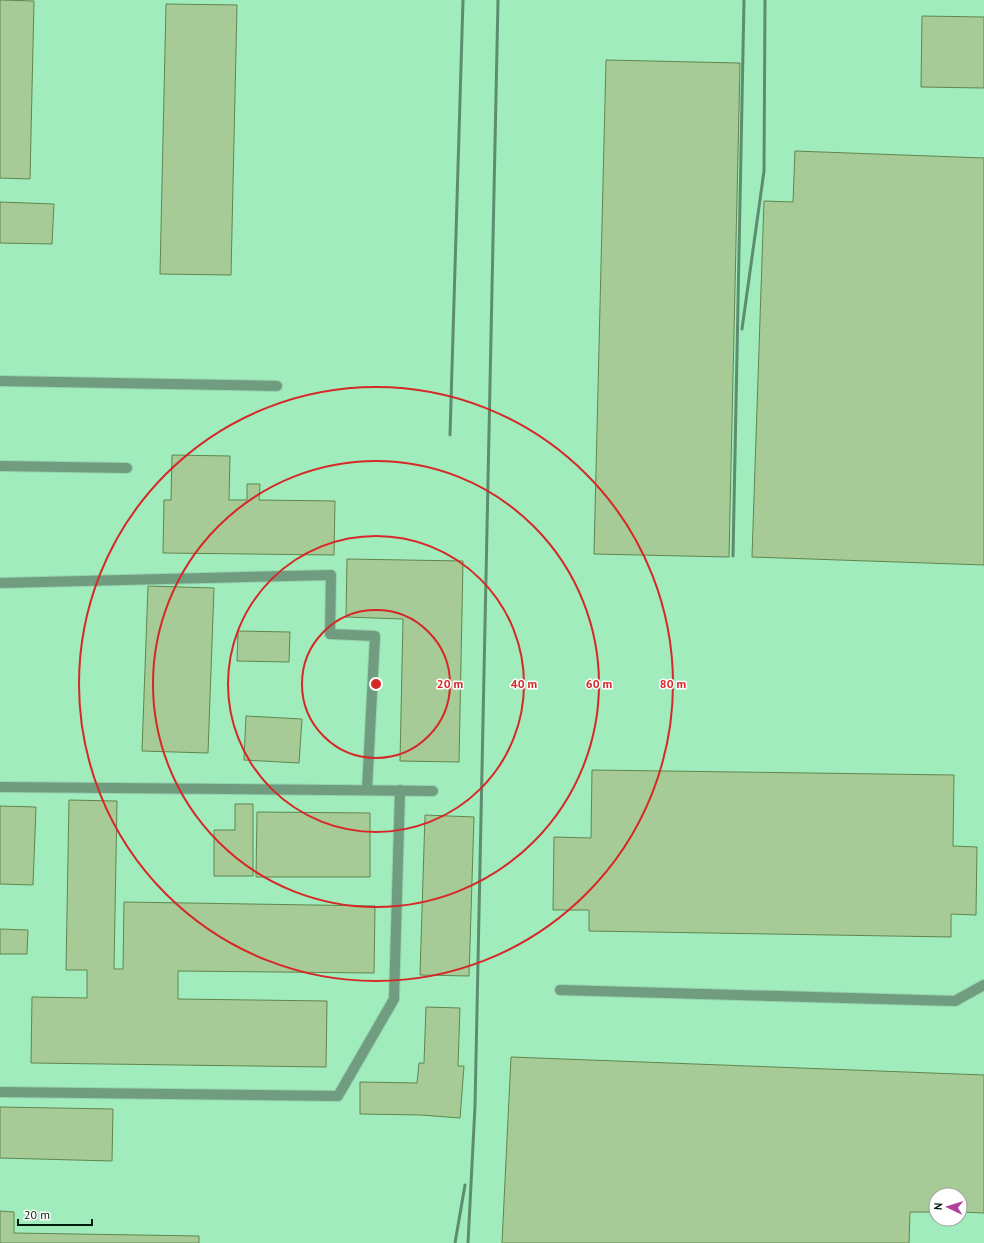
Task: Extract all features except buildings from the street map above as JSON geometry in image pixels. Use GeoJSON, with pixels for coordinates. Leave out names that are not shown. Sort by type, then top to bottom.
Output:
{"type":"FeatureCollection","features":[{"type":"Feature","properties":{"kind":"lane"},"geometry":{"type":"LineString","coordinates":[[0,381],[276,386]]}},
{"type":"Feature","properties":{"kind":"lane"},"geometry":{"type":"LineString","coordinates":[[0,466],[128,468]]}},
{"type":"Feature","properties":{"kind":"lane"},"geometry":{"type":"LineString","coordinates":[[0,583],[331,575],[330,634],[375,636],[367,790]]}},
{"type":"Feature","properties":{"kind":"lane"},"geometry":{"type":"LineString","coordinates":[[0,787],[432,790]]}},
{"type":"Feature","properties":{"kind":"lane"},"geometry":{"type":"LineString","coordinates":[[0,1092],[338,1096],[394,999],[400,790]]}},
{"type":"Feature","properties":{"kind":"lane"},"geometry":{"type":"LineString","coordinates":[[560,990],[954,1001],[984,985]]}},
{"type":"Feature","properties":{"kind":"shaded area"},"geometry":{"type":"Polygon","coordinates":[[[0,0],[984,0],[984,1243],[0,1243],[0,0]]]}},
{"type":"Feature","properties":{"kind":"railway"},"geometry":{"type":"LineString","coordinates":[[450,435],[463,0]]}},
{"type":"Feature","properties":{"kind":"railway"},"geometry":{"type":"LineString","coordinates":[[468,1243],[475,1106],[498,0]]}},
{"type":"Feature","properties":{"kind":"railway"},"geometry":{"type":"LineString","coordinates":[[733,556],[744,0]]}},
{"type":"Feature","properties":{"kind":"railway"},"geometry":{"type":"LineString","coordinates":[[742,329],[764,171],[765,0]]}},
{"type":"Feature","properties":{"kind":"railway"},"geometry":{"type":"LineString","coordinates":[[455,1243],[465,1185]]}}]}
